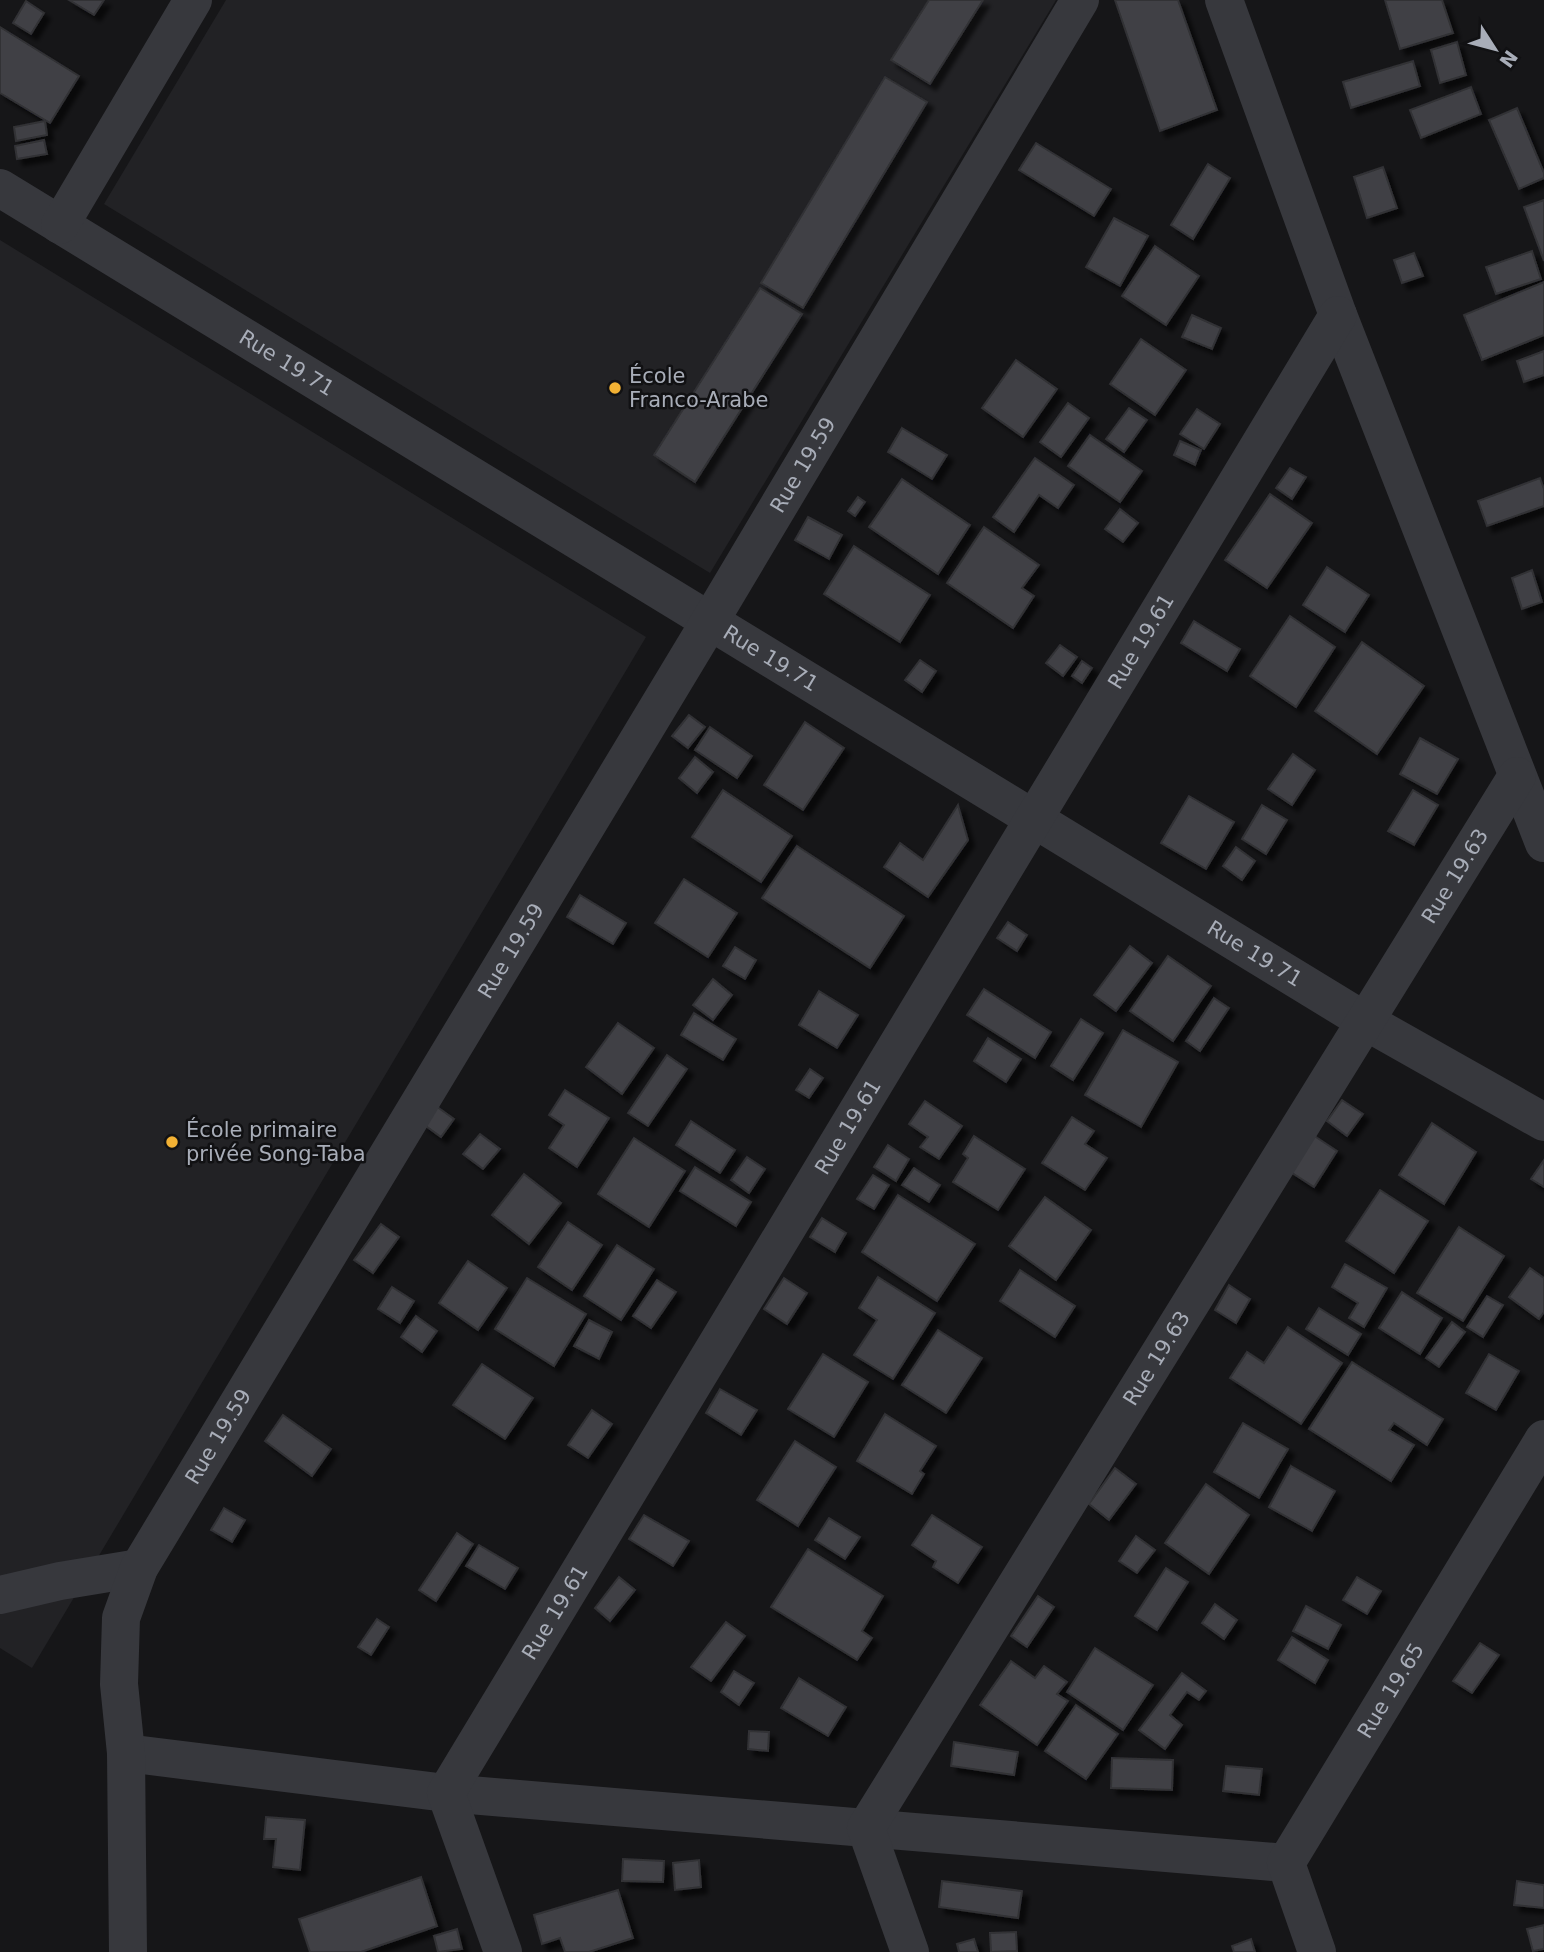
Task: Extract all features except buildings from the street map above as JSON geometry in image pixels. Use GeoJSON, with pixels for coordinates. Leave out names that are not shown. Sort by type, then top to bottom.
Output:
{"type":"FeatureCollection","features":[{"type":"Feature","properties":{"kind":"street"},"geometry":{"type":"LineString","coordinates":[[60,225],[193,0]]}},
{"type":"Feature","properties":{"kind":"street","name":"Rue 19.59"},"geometry":{"type":"LineString","coordinates":[[128,1952],[126,1753],[119,1684],[121,1618],[139,1568],[710,621],[1080,0]]}},
{"type":"Feature","properties":{"kind":"street"},"geometry":{"type":"LineString","coordinates":[[1224,0],[1338,315],[1544,843]]}},
{"type":"Feature","properties":{"kind":"street","name":"Rue 19.71"},"geometry":{"type":"LineString","coordinates":[[0,188],[1365,1021],[1544,1122]]}},
{"type":"Feature","properties":{"kind":"street","name":"Rue 19.61"},"geometry":{"type":"LineString","coordinates":[[446,1793],[1338,315]]}},
{"type":"Feature","properties":{"kind":"street","name":"Rue 19.63"},"geometry":{"type":"LineString","coordinates":[[866,1828],[1517,776]]}},
{"type":"Feature","properties":{"kind":"street","name":"Rue 19.65"},"geometry":{"type":"LineString","coordinates":[[1286,1863],[1544,1439]]}},
{"type":"Feature","properties":{"kind":"street"},"geometry":{"type":"LineString","coordinates":[[0,1595],[60,1581],[139,1568]]}},
{"type":"Feature","properties":{"kind":"street"},"geometry":{"type":"LineString","coordinates":[[126,1753],[446,1793],[1286,1863],[1317,1952]]}},
{"type":"Feature","properties":{"kind":"street"},"geometry":{"type":"LineString","coordinates":[[446,1793],[503,1952]]}},
{"type":"Feature","properties":{"kind":"street"},"geometry":{"type":"LineString","coordinates":[[866,1828],[910,1952]]}},
{"type":"Feature","properties":{"kind":"shaded area","name":"École Franco-Arabe"},"geometry":{"type":"Polygon","coordinates":[[[226,0],[1056,0],[710,573],[104,204],[226,0]]]}},
{"type":"Feature","properties":{"kind":"shaded area","name":"École primaire privée Song-Taba"},"geometry":{"type":"Polygon","coordinates":[[[0,240],[646,637],[32,1668],[0,1648],[0,240]]]}},
{"type":"Feature","properties":{"kind":"place","name":"École Franco-Arabe"},"geometry":{"type":"Point","coordinates":[615,388]}},
{"type":"Feature","properties":{"kind":"place","name":"École primaire privée Song-Taba"},"geometry":{"type":"Point","coordinates":[172,1142]}}]}
